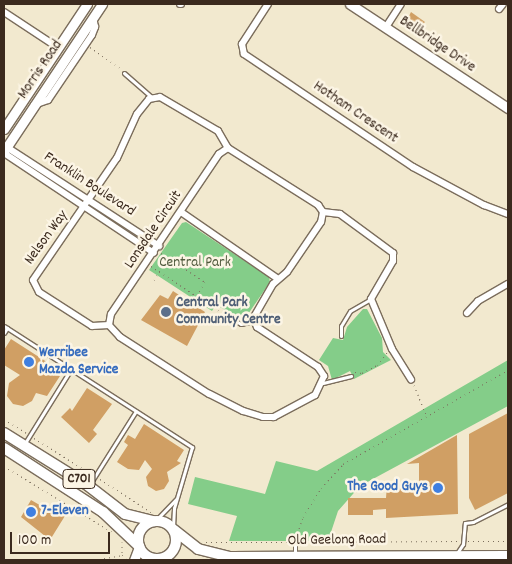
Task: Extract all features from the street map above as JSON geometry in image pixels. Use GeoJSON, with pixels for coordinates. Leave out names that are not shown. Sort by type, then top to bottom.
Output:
{"type":"FeatureCollection","features":[{"type":"Feature","properties":{"kind":"main road","name":"C701"},"geometry":{"type":"LineString","coordinates":[[4,433],[89,486],[129,516],[163,522],[174,530],[174,548],[160,560],[147,556],[139,546],[98,508],[4,448]]}},
{"type":"Feature","properties":{"kind":"main road"},"geometry":{"type":"LineString","coordinates":[[139,546],[140,530],[155,521]]}},
{"type":"Feature","properties":{"kind":"main road","name":"Old Geelong Road"},"geometry":{"type":"LineString","coordinates":[[174,530],[194,547],[220,556],[336,559],[508,556]]}},
{"type":"Feature","properties":{"kind":"street","name":"Morris Road"},"geometry":{"type":"LineString","coordinates":[[4,128],[87,4]]}},
{"type":"Feature","properties":{"kind":"street","name":"Morris Road"},"geometry":{"type":"LineString","coordinates":[[5,149],[102,4]]}},
{"type":"Feature","properties":{"kind":"street","name":"Hotham Crescent"},"geometry":{"type":"LineString","coordinates":[[268,4],[242,44],[244,54],[413,167],[484,205],[508,214]]}},
{"type":"Feature","properties":{"kind":"street","name":"Bellbridge Drive"},"geometry":{"type":"LineString","coordinates":[[350,4],[508,108]]}},
{"type":"Feature","properties":{"kind":"street"},"geometry":{"type":"LineString","coordinates":[[386,27],[401,4]]}},
{"type":"Feature","properties":{"kind":"street"},"geometry":{"type":"LineString","coordinates":[[4,12],[57,47]]}},
{"type":"Feature","properties":{"kind":"street"},"geometry":{"type":"LineString","coordinates":[[34,105],[48,100],[86,44],[94,31],[93,17]]}},
{"type":"Feature","properties":{"kind":"street"},"geometry":{"type":"LineString","coordinates":[[85,206],[117,158],[137,114],[152,97],[160,97],[218,131],[228,148],[318,205],[323,212],[321,222],[287,272],[278,279],[256,310],[253,322],[318,367],[324,376],[323,383],[308,400],[274,417],[264,417],[209,394],[120,337],[109,325]]}},
{"type":"Feature","properties":{"kind":"street","name":"Lonsdale Circuit"},"geometry":{"type":"LineString","coordinates":[[109,325],[111,314],[219,154],[228,148]]}},
{"type":"Feature","properties":{"kind":"street","name":"Franklin Boulevard"},"geometry":{"type":"LineString","coordinates":[[5,149],[48,173],[114,216],[156,250]]}},
{"type":"Feature","properties":{"kind":"street","name":"Franklin Boulevard"},"geometry":{"type":"LineString","coordinates":[[5,149],[43,179],[110,223],[156,250]]}},
{"type":"Feature","properties":{"kind":"street"},"geometry":{"type":"LineString","coordinates":[[43,179],[48,173]]}},
{"type":"Feature","properties":{"kind":"street","name":"Nelson Way"},"geometry":{"type":"LineString","coordinates":[[85,206],[45,260],[32,285],[92,326],[109,325]]}},
{"type":"Feature","properties":{"kind":"street"},"geometry":{"type":"LineString","coordinates":[[181,212],[278,279]]}},
{"type":"Feature","properties":{"kind":"street"},"geometry":{"type":"LineString","coordinates":[[323,212],[340,214],[394,253],[393,262],[371,299],[392,349],[411,380]]}},
{"type":"Feature","properties":{"kind":"street"},"geometry":{"type":"LineString","coordinates":[[110,223],[114,216]]}},
{"type":"Feature","properties":{"kind":"street"},"geometry":{"type":"LineString","coordinates":[[467,313],[478,301],[508,284]]}},
{"type":"Feature","properties":{"kind":"street"},"geometry":{"type":"LineString","coordinates":[[134,560],[139,546]]}},
{"type":"Feature","properties":{"kind":"lane"},"geometry":{"type":"LineString","coordinates":[[125,74],[152,97]]}},
{"type":"Feature","properties":{"kind":"lane"},"geometry":{"type":"LineString","coordinates":[[341,336],[341,326],[350,311],[371,299]]}},
{"type":"Feature","properties":{"kind":"lane"},"geometry":{"type":"LineString","coordinates":[[223,317],[242,324],[253,322]]}},
{"type":"Feature","properties":{"kind":"lane"},"geometry":{"type":"LineString","coordinates":[[4,333],[5,327],[192,447],[178,496],[174,530]]}},
{"type":"Feature","properties":{"kind":"lane"},"geometry":{"type":"LineString","coordinates":[[24,445],[71,369]]}},
{"type":"Feature","properties":{"kind":"lane"},"geometry":{"type":"LineString","coordinates":[[323,383],[351,376]]}},
{"type":"Feature","properties":{"kind":"lane"},"geometry":{"type":"LineString","coordinates":[[89,486],[136,410]]}},
{"type":"Feature","properties":{"kind":"lane"},"geometry":{"type":"LineString","coordinates":[[155,521],[178,496]]}},
{"type":"Feature","properties":{"kind":"lane"},"geometry":{"type":"LineString","coordinates":[[453,556],[464,541],[465,523],[474,522],[508,504]]}},
{"type":"Feature","properties":{"kind":"lane"},"geometry":{"type":"LineString","coordinates":[[295,542],[295,557]]}},
{"type":"Feature","properties":{"kind":"path"},"geometry":{"type":"LineString","coordinates":[[86,44],[125,74]]}},
{"type":"Feature","properties":{"kind":"path"},"geometry":{"type":"LineString","coordinates":[[156,250],[205,282],[196,295]]}},
{"type":"Feature","properties":{"kind":"path"},"geometry":{"type":"LineString","coordinates":[[154,280],[168,258]]}},
{"type":"Feature","properties":{"kind":"path"},"geometry":{"type":"LineString","coordinates":[[146,262],[196,295],[223,317]]}},
{"type":"Feature","properties":{"kind":"path"},"geometry":{"type":"LineString","coordinates":[[351,376],[377,365],[392,349]]}},
{"type":"Feature","properties":{"kind":"path"},"geometry":{"type":"LineString","coordinates":[[295,542],[307,510],[321,488],[343,464],[508,370]]}},
{"type":"Feature","properties":{"kind":"path"},"geometry":{"type":"LineString","coordinates":[[411,380],[427,415]]}},
{"type":"Feature","properties":{"kind":"path"},"geometry":{"type":"LineString","coordinates":[[4,419],[152,512],[165,512]]}},
{"type":"Feature","properties":{"kind":"path"},"geometry":{"type":"LineString","coordinates":[[4,466],[116,535]]}},
{"type":"Feature","properties":{"kind":"path"},"geometry":{"type":"LineString","coordinates":[[121,541],[124,547],[122,555]]}},
{"type":"Feature","properties":{"kind":"path"},"geometry":{"type":"LineString","coordinates":[[202,542],[508,541]]}},
{"type":"Feature","properties":{"kind":"path"},"geometry":{"type":"LineString","coordinates":[[320,542],[321,551]]}},
{"type":"Feature","properties":{"kind":"path"},"geometry":{"type":"LineString","coordinates":[[94,560],[122,555],[129,560]]}},
{"type":"Feature","properties":{"kind":"green space","name":"Central Park"},"geometry":{"type":"Polygon","coordinates":[[[186,222],[269,277],[270,282],[244,320],[216,305],[212,311],[149,270],[182,223],[186,222]]]}},
{"type":"Feature","properties":{"kind":"green space"},"geometry":{"type":"Polygon","coordinates":[[[363,309],[367,309],[382,338],[383,352],[391,360],[354,379],[350,371],[332,380],[328,366],[319,360],[333,338],[343,340],[347,327],[363,309]]]}},
{"type":"Feature","properties":{"kind":"green space"},"geometry":{"type":"Polygon","coordinates":[[[508,360],[508,406],[360,486],[338,511],[328,541],[229,541],[237,516],[188,504],[195,477],[265,494],[276,461],[317,471],[508,360]]]}},
{"type":"Feature","properties":{"kind":"building"},"geometry":{"type":"Polygon","coordinates":[[[411,12],[425,22],[420,28],[405,24],[411,12]]]}},
{"type":"Feature","properties":{"kind":"building"},"geometry":{"type":"Polygon","coordinates":[[[173,291],[205,312],[187,346],[141,320],[160,295],[168,299],[173,291]]]}},
{"type":"Feature","properties":{"kind":"building"},"geometry":{"type":"Polygon","coordinates":[[[11,339],[53,366],[51,371],[60,376],[47,396],[36,393],[32,401],[23,406],[13,404],[7,396],[9,383],[20,375],[4,365],[4,350],[11,339]]]}},
{"type":"Feature","properties":{"kind":"building"},"geometry":{"type":"Polygon","coordinates":[[[87,388],[112,404],[93,430],[97,434],[89,443],[61,417],[70,408],[72,411],[87,388]]]}},
{"type":"Feature","properties":{"kind":"building"},"geometry":{"type":"Polygon","coordinates":[[[508,413],[508,493],[475,510],[469,498],[469,434],[508,413]]]}},
{"type":"Feature","properties":{"kind":"building"},"geometry":{"type":"Polygon","coordinates":[[[144,424],[184,450],[177,461],[181,463],[167,472],[169,481],[164,489],[156,491],[148,486],[146,477],[152,469],[145,460],[139,470],[128,469],[117,462],[128,445],[124,442],[128,435],[135,439],[144,424]]]}},
{"type":"Feature","properties":{"kind":"building","name":"The Good Guys"},"geometry":{"type":"Polygon","coordinates":[[[457,435],[458,514],[386,518],[386,509],[373,510],[373,515],[348,515],[348,498],[386,498],[387,484],[419,484],[419,463],[407,464],[457,435]]]}},
{"type":"Feature","properties":{"kind":"building"},"geometry":{"type":"Polygon","coordinates":[[[31,500],[50,511],[55,503],[68,511],[50,540],[21,517],[31,500]]]}},
{"type":"Feature","properties":{"kind":"place","name":"Central Park Community Centre"},"geometry":{"type":"Point","coordinates":[166,312]}},
{"type":"Feature","properties":{"kind":"place","name":"Werribee Mazda Service"},"geometry":{"type":"Point","coordinates":[29,362]}},
{"type":"Feature","properties":{"kind":"place","name":"The Good Guys"},"geometry":{"type":"Point","coordinates":[438,488]}},
{"type":"Feature","properties":{"kind":"place","name":"7-Eleven"},"geometry":{"type":"Point","coordinates":[31,512]}}]}
